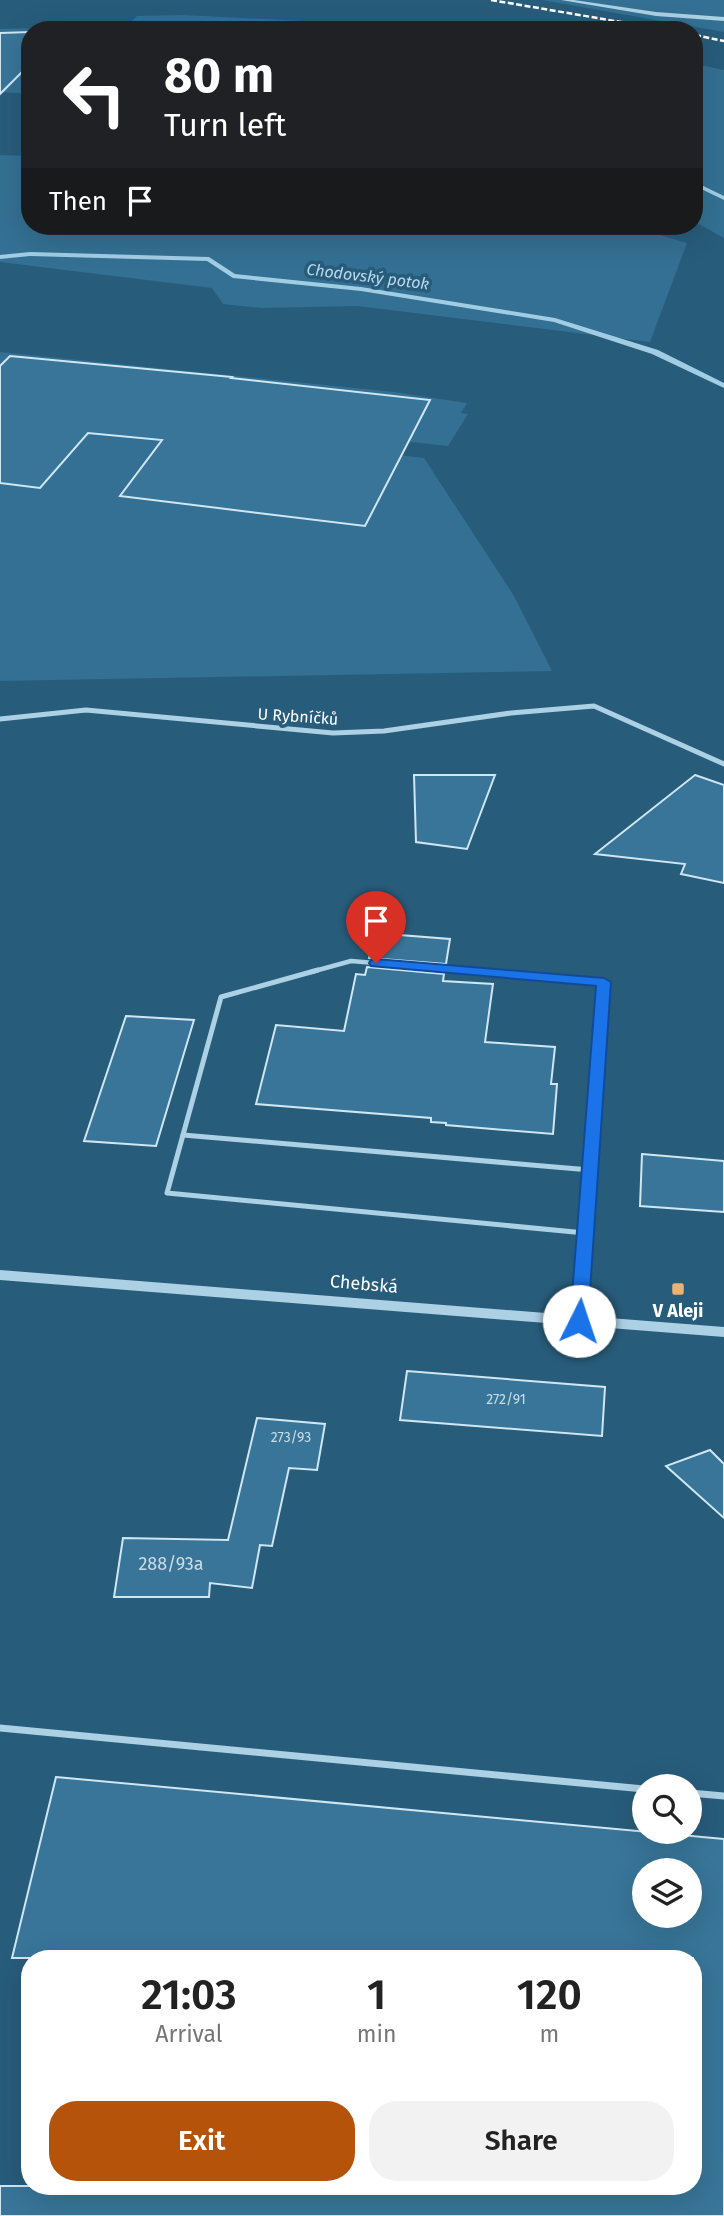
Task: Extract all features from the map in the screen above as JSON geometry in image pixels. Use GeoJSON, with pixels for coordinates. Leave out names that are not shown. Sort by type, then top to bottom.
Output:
{"type":"FeatureCollection","features":[{"type":"Feature","properties":{"kind":"street"},"geometry":{"type":"LineString","coordinates":[[564,0],[656,14],[724,19]]}},
{"type":"Feature","properties":{"kind":"street","name":"U Rybníčků"},"geometry":{"type":"LineString","coordinates":[[0,719],[86,710],[332,733],[384,731],[511,713],[594,706],[724,764]]}},
{"type":"Feature","properties":{"kind":"street","name":"Chebská"},"geometry":{"type":"LineString","coordinates":[[0,1275],[724,1332]]}},
{"type":"Feature","properties":{"kind":"lane"},"geometry":{"type":"LineString","coordinates":[[579,1321],[586,1233],[604,982],[351,961],[221,997],[167,1193],[586,1233]]}},
{"type":"Feature","properties":{"kind":"lane"},"geometry":{"type":"LineString","coordinates":[[183,1135],[590,1170]]}},
{"type":"Feature","properties":{"kind":"lane"},"geometry":{"type":"LineString","coordinates":[[0,1728],[632,1788]]}},
{"type":"Feature","properties":{"kind":"lane"},"geometry":{"type":"LineString","coordinates":[[702,1794],[724,1796]]}},
{"type":"Feature","properties":{"kind":"shaded area"},"geometry":{"type":"Polygon","coordinates":[[[542,0],[724,0],[724,32],[703,28],[703,21],[661,21],[542,0]]]}},
{"type":"Feature","properties":{"kind":"shaded area"},"geometry":{"type":"Polygon","coordinates":[[[184,15],[302,21],[132,21],[137,16],[184,15]]]}},
{"type":"Feature","properties":{"kind":"shaded area"},"geometry":{"type":"Polygon","coordinates":[[[21,28],[21,93],[0,92],[0,29],[21,28]]]}},
{"type":"Feature","properties":{"kind":"shaded area"},"geometry":{"type":"Polygon","coordinates":[[[703,66],[724,70],[724,238],[703,226],[703,66]]]}},
{"type":"Feature","properties":{"kind":"shaded area"},"geometry":{"type":"Polygon","coordinates":[[[0,155],[21,156],[21,235],[660,235],[687,243],[650,342],[357,306],[262,308],[223,304],[212,288],[0,262],[0,155]]]}},
{"type":"Feature","properties":{"kind":"shaded area"},"geometry":{"type":"Polygon","coordinates":[[[0,352],[394,392],[467,403],[461,413],[468,414],[448,446],[346,435],[336,448],[424,458],[514,596],[552,671],[0,681],[0,352]]]}},
{"type":"Feature","properties":{"kind":"building"},"geometry":{"type":"Polygon","coordinates":[[[21,32],[21,73],[0,94],[0,33],[21,32]]]}},
{"type":"Feature","properties":{"kind":"building"},"geometry":{"type":"Polygon","coordinates":[[[10,356],[232,377],[430,400],[365,526],[120,496],[162,440],[88,433],[40,488],[0,483],[0,366],[10,356]]]}},
{"type":"Feature","properties":{"kind":"building"},"geometry":{"type":"Polygon","coordinates":[[[414,775],[495,775],[467,849],[416,842],[414,775]]]}},
{"type":"Feature","properties":{"kind":"building"},"geometry":{"type":"Polygon","coordinates":[[[695,775],[724,785],[724,883],[681,874],[685,864],[595,854],[695,775]]]}},
{"type":"Feature","properties":{"kind":"building"},"geometry":{"type":"Polygon","coordinates":[[[374,933],[450,939],[446,964],[369,958],[374,933]]]}},
{"type":"Feature","properties":{"kind":"building"},"geometry":{"type":"Polygon","coordinates":[[[367,967],[444,974],[443,981],[493,984],[485,1042],[555,1047],[551,1084],[557,1084],[553,1134],[446,1125],[431,1122],[431,1118],[256,1104],[276,1025],[344,1031],[356,974],[365,975],[367,967]]]}},
{"type":"Feature","properties":{"kind":"building"},"geometry":{"type":"Polygon","coordinates":[[[126,1016],[194,1020],[156,1146],[84,1141],[126,1016]]]}},
{"type":"Feature","properties":{"kind":"building"},"geometry":{"type":"Polygon","coordinates":[[[642,1154],[724,1161],[724,1212],[640,1206],[642,1154]]]}},
{"type":"Feature","properties":{"kind":"building"},"geometry":{"type":"Polygon","coordinates":[[[407,1371],[605,1387],[602,1436],[400,1420],[407,1371]]]}},
{"type":"Feature","properties":{"kind":"building"},"geometry":{"type":"Polygon","coordinates":[[[257,1418],[325,1424],[317,1470],[289,1468],[272,1546],[260,1545],[252,1588],[210,1583],[209,1597],[114,1597],[123,1538],[228,1540],[257,1418]]]}},
{"type":"Feature","properties":{"kind":"building"},"geometry":{"type":"Polygon","coordinates":[[[710,1450],[724,1464],[724,1518],[666,1466],[710,1450]]]}},
{"type":"Feature","properties":{"kind":"building"},"geometry":{"type":"Polygon","coordinates":[[[56,1777],[632,1830],[632,1844],[702,1844],[702,1837],[724,1839],[724,2216],[0,2216],[0,2186],[21,2186],[21,2195],[702,2195],[702,1950],[21,1950],[21,1958],[12,1958],[56,1777]]]}},
{"type":"Feature","properties":{"kind":"waterway"},"geometry":{"type":"LineString","coordinates":[[703,188],[724,198]]}},
{"type":"Feature","properties":{"kind":"waterway","name":"Chodovský potok"},"geometry":{"type":"LineString","coordinates":[[0,257],[30,254],[209,259],[233,276],[361,289],[555,320],[655,352],[724,386]]}},
{"type":"Feature","properties":{"kind":"railway"},"geometry":{"type":"LineString","coordinates":[[491,0],[615,21]]}},
{"type":"Feature","properties":{"kind":"railway"},"geometry":{"type":"LineString","coordinates":[[703,37],[724,41]]}},
{"type":"Feature","properties":{"kind":"place","name":"V Aleji"},"geometry":{"type":"Point","coordinates":[678,1289]}},
{"type":"Feature","properties":{"kind":"route"},"geometry":{"type":"LineString","coordinates":[[376,963],[604,982],[579,1321]]}}]}
